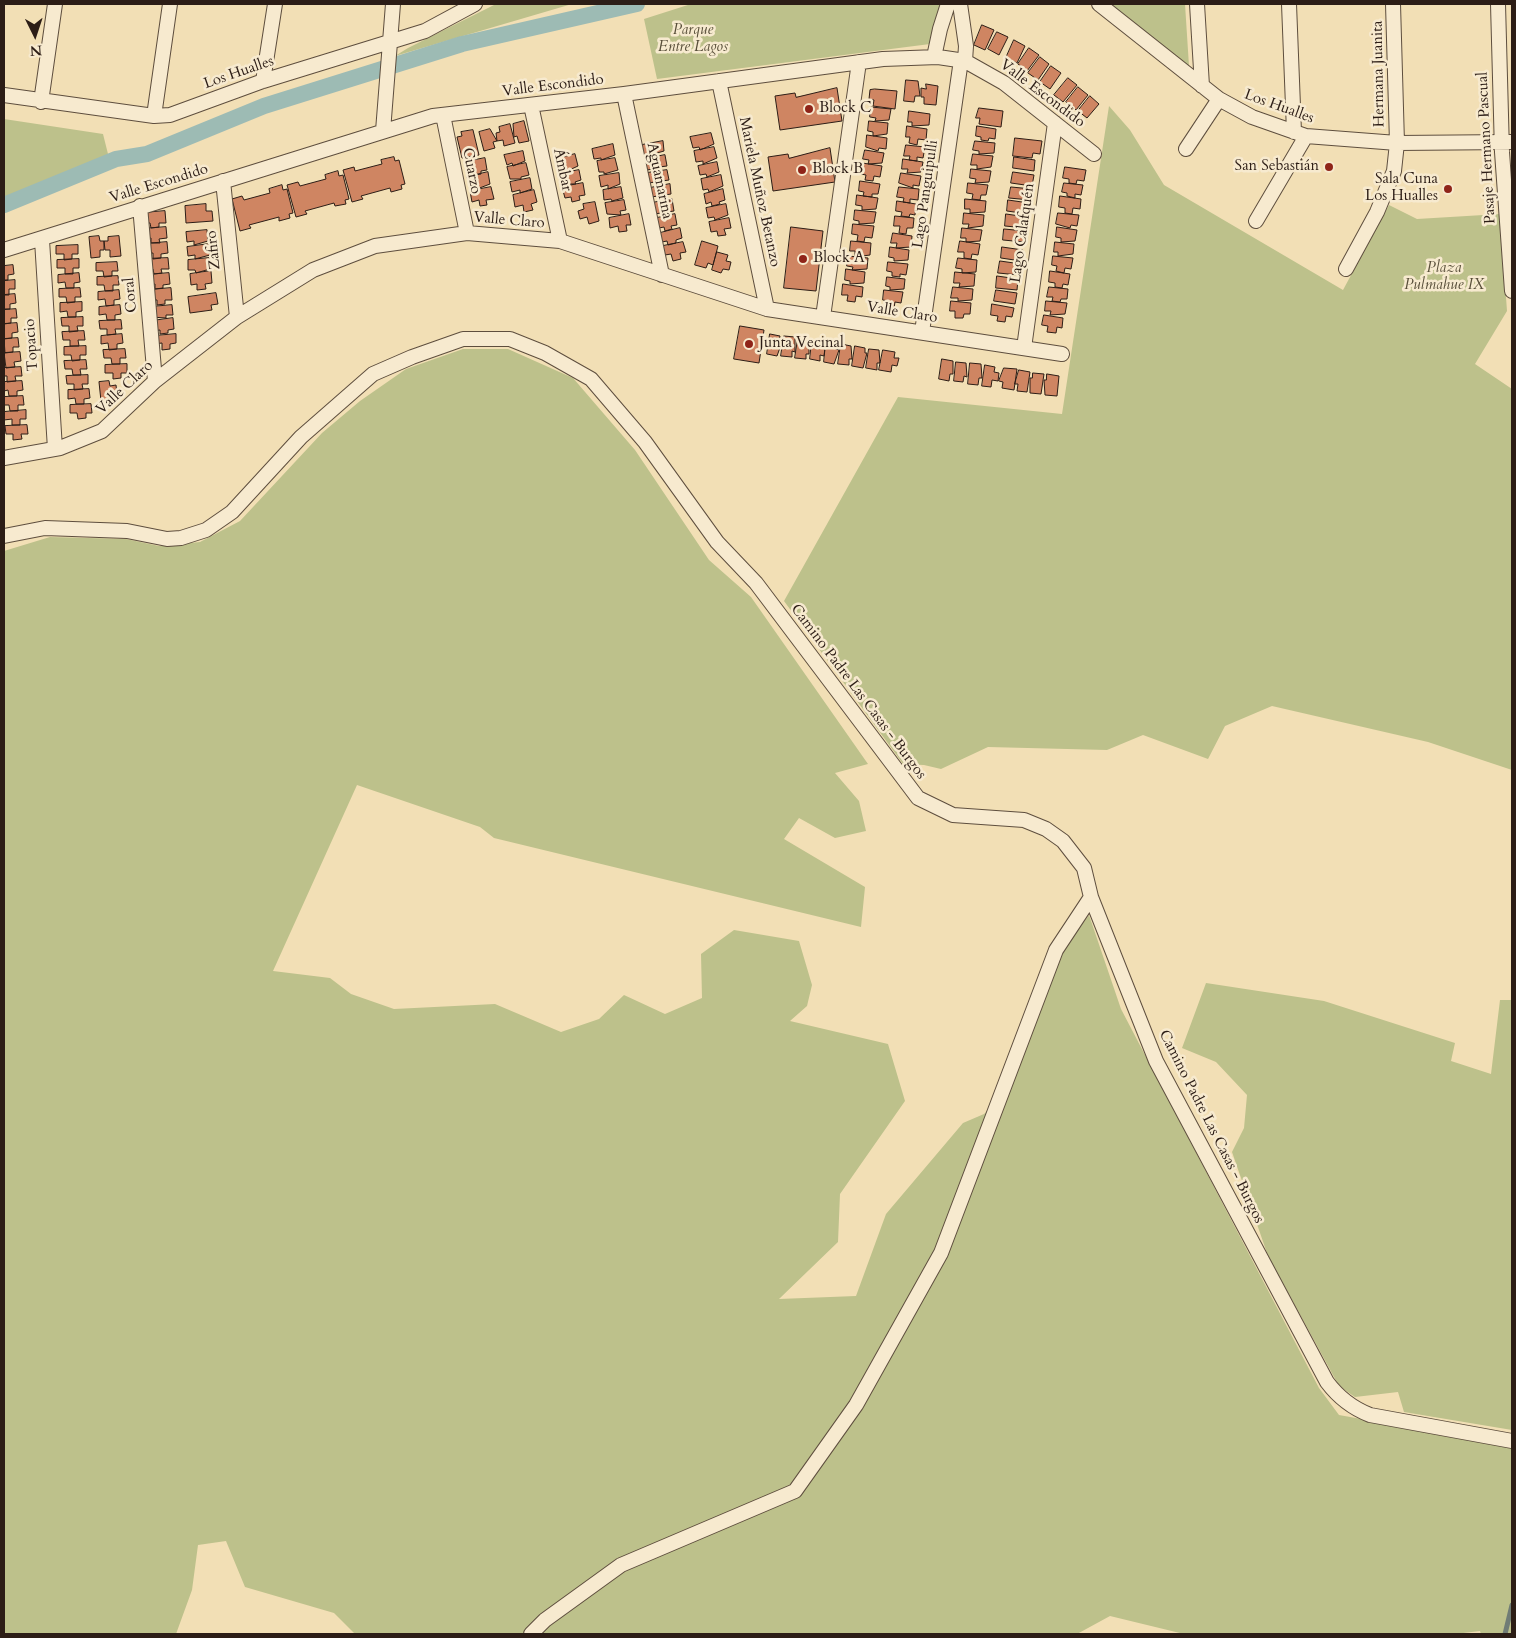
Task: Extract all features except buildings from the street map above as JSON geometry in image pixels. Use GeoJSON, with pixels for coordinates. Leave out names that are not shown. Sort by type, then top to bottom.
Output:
{"type":"FeatureCollection","features":[{"type":"Feature","properties":{"kind":"street"},"geometry":{"type":"LineString","coordinates":[[41,102],[55,4]]}},
{"type":"Feature","properties":{"kind":"street"},"geometry":{"type":"LineString","coordinates":[[154,116],[170,4]]}},
{"type":"Feature","properties":{"kind":"street"},"geometry":{"type":"LineString","coordinates":[[263,81],[275,4]]}},
{"type":"Feature","properties":{"kind":"street"},"geometry":{"type":"LineString","coordinates":[[383,131],[392,4]]}},
{"type":"Feature","properties":{"kind":"street","name":"Los Hualles"},"geometry":{"type":"LineString","coordinates":[[4,95],[41,102],[154,116],[170,115],[263,81],[424,31],[475,4]]}},
{"type":"Feature","properties":{"kind":"street"},"geometry":{"type":"LineString","coordinates":[[934,57],[948,4]]}},
{"type":"Feature","properties":{"kind":"street","name":"Lago Panguipulli"},"geometry":{"type":"LineString","coordinates":[[922,332],[966,46],[960,4]]}},
{"type":"Feature","properties":{"kind":"street","name":"Los Hualles"},"geometry":{"type":"LineString","coordinates":[[1099,4],[1219,99],[1252,117],[1300,134],[1397,143],[1507,142]]}},
{"type":"Feature","properties":{"kind":"street"},"geometry":{"type":"LineString","coordinates":[[1197,4],[1202,86]]}},
{"type":"Feature","properties":{"kind":"street"},"geometry":{"type":"LineString","coordinates":[[1256,221],[1300,134],[1289,4]]}},
{"type":"Feature","properties":{"kind":"street","name":"Hermana Juanita"},"geometry":{"type":"LineString","coordinates":[[1346,269],[1390,184],[1397,143],[1393,4]]}},
{"type":"Feature","properties":{"kind":"street","name":"Pasaje Hermano Pascual"},"geometry":{"type":"LineString","coordinates":[[1498,4],[1507,142],[1512,291]]}},
{"type":"Feature","properties":{"kind":"street","name":"Valle Escondido"},"geometry":{"type":"LineString","coordinates":[[4,250],[42,240],[140,206],[383,131],[443,115],[624,94],[859,62],[934,57],[963,60],[1004,82],[1094,154]]}},
{"type":"Feature","properties":{"kind":"street"},"geometry":{"type":"LineString","coordinates":[[823,317],[859,62]]}},
{"type":"Feature","properties":{"kind":"street","name":"Mariela Muñoz Betanzo"},"geometry":{"type":"LineString","coordinates":[[719,81],[767,309]]}},
{"type":"Feature","properties":{"kind":"street","name":"Aguamarina"},"geometry":{"type":"LineString","coordinates":[[624,94],[662,275]]}},
{"type":"Feature","properties":{"kind":"street"},"geometry":{"type":"LineString","coordinates":[[1186,149],[1219,99]]}},
{"type":"Feature","properties":{"kind":"street","name":"Ámbar"},"geometry":{"type":"LineString","coordinates":[[531,105],[560,241]]}},
{"type":"Feature","properties":{"kind":"street","name":"Cuarzo"},"geometry":{"type":"LineString","coordinates":[[443,115],[467,233]]}},
{"type":"Feature","properties":{"kind":"street","name":"Lago Calafquén"},"geometry":{"type":"LineString","coordinates":[[1024,348],[1056,123]]}},
{"type":"Feature","properties":{"kind":"street","name":"Zafiro"},"geometry":{"type":"LineString","coordinates":[[223,181],[237,317]]}},
{"type":"Feature","properties":{"kind":"street","name":"Coral"},"geometry":{"type":"LineString","coordinates":[[140,206],[155,381]]}},
{"type":"Feature","properties":{"kind":"street","name":"Valle Claro"},"geometry":{"type":"LineString","coordinates":[[4,458],[55,449],[102,431],[155,381],[237,317],[313,270],[375,246],[467,233],[560,241],[767,309],[1062,354]]}},
{"type":"Feature","properties":{"kind":"street","name":"Topacio"},"geometry":{"type":"LineString","coordinates":[[42,240],[55,449]]}},
{"type":"Feature","properties":{"kind":"street","name":"Camino Padre Las Casas - Burgos"},"geometry":{"type":"LineString","coordinates":[[4,536],[45,528],[127,531],[167,539],[181,538],[206,530],[232,512],[301,437],[373,374],[412,357],[464,339],[510,339],[545,353],[591,379],[645,442],[717,542],[756,583],[918,798],[953,815],[1024,820],[1046,829],[1063,841],[1084,868],[1091,896],[1156,1060],[1333,1391],[1350,1405],[1370,1415],[1512,1441]]}},
{"type":"Feature","properties":{"kind":"street"},"geometry":{"type":"LineString","coordinates":[[531,1634],[545,1620],[621,1565],[795,1491],[856,1405],[941,1253],[1056,950],[1091,896]]}},
{"type":"Feature","properties":{"kind":"green space"},"geometry":{"type":"Polygon","coordinates":[[[496,4],[572,4],[395,56],[408,48],[496,4]]]}},
{"type":"Feature","properties":{"kind":"green space","name":"Parque Entre Lagos"},"geometry":{"type":"Polygon","coordinates":[[[691,4],[942,4],[930,44],[657,79],[644,19],[691,4]]]}},
{"type":"Feature","properties":{"kind":"green space"},"geometry":{"type":"Polygon","coordinates":[[[1111,4],[1185,4],[1189,66],[1111,4]]]}},
{"type":"Feature","properties":{"kind":"green space","name":"Plaza Pulmahue IX"},"geometry":{"type":"Polygon","coordinates":[[[1109,106],[1130,130],[1164,185],[1343,290],[1389,205],[1417,219],[1500,214],[1507,311],[1475,364],[1512,389],[1512,770],[1428,742],[1272,706],[1225,726],[1208,759],[1143,735],[1107,750],[988,747],[941,769],[924,765],[903,764],[784,601],[898,397],[1062,414],[1109,106]]]}},
{"type":"Feature","properties":{"kind":"green space"},"geometry":{"type":"Polygon","coordinates":[[[4,119],[103,134],[110,162],[4,205],[4,119]]]}},
{"type":"Feature","properties":{"kind":"green space"},"geometry":{"type":"Polygon","coordinates":[[[463,349],[508,349],[573,378],[635,450],[709,560],[751,597],[868,764],[835,773],[859,801],[866,831],[835,838],[799,818],[784,839],[865,887],[861,927],[494,838],[480,827],[357,785],[273,971],[330,978],[351,994],[394,1009],[495,1004],[561,1032],[599,1019],[624,995],[665,1014],[702,998],[701,954],[734,930],[799,941],[812,985],[807,1006],[790,1021],[888,1044],[905,1101],[840,1194],[838,1242],[779,1299],[856,1296],[886,1214],[963,1123],[984,1114],[1009,1091],[1061,953],[1089,915],[1121,1009],[1319,1388],[1339,1415],[1512,1446],[1512,1634],[1481,1634],[1480,1631],[1455,1634],[1184,1634],[1110,1616],[1077,1634],[355,1634],[334,1613],[245,1587],[226,1541],[198,1545],[192,1590],[176,1634],[4,1634],[4,551],[50,537],[126,539],[159,546],[200,542],[240,521],[322,433],[360,401],[406,369],[463,349]]]}},
{"type":"Feature","properties":{"kind":"green space"},"geometry":{"type":"Polygon","coordinates":[[[1206,983],[1324,1001],[1455,1043],[1451,1061],[1491,1074],[1500,1000],[1512,1000],[1512,1430],[1404,1412],[1398,1392],[1355,1397],[1339,1386],[1268,1256],[1232,1152],[1244,1128],[1247,1095],[1216,1062],[1182,1048],[1206,983]]]}},
{"type":"Feature","properties":{"kind":"waterway"},"geometry":{"type":"LineString","coordinates":[[4,205],[116,159],[147,154],[264,106],[462,44],[637,4]]}},
{"type":"Feature","properties":{"kind":"waterway"},"geometry":{"type":"LineString","coordinates":[[1505,1634],[1512,1605]]}},
{"type":"Feature","properties":{"kind":"place","name":"Block C"},"geometry":{"type":"Point","coordinates":[809,109]}},
{"type":"Feature","properties":{"kind":"place","name":"San Sebastián"},"geometry":{"type":"Point","coordinates":[1329,167]}},
{"type":"Feature","properties":{"kind":"place","name":"Block B"},"geometry":{"type":"Point","coordinates":[802,170]}},
{"type":"Feature","properties":{"kind":"place","name":"Sala Cuna Los Hualles"},"geometry":{"type":"Point","coordinates":[1448,189]}},
{"type":"Feature","properties":{"kind":"place","name":"Block A"},"geometry":{"type":"Point","coordinates":[803,259]}},
{"type":"Feature","properties":{"kind":"place","name":"Junta Vecinal"},"geometry":{"type":"Point","coordinates":[749,344]}}]}
